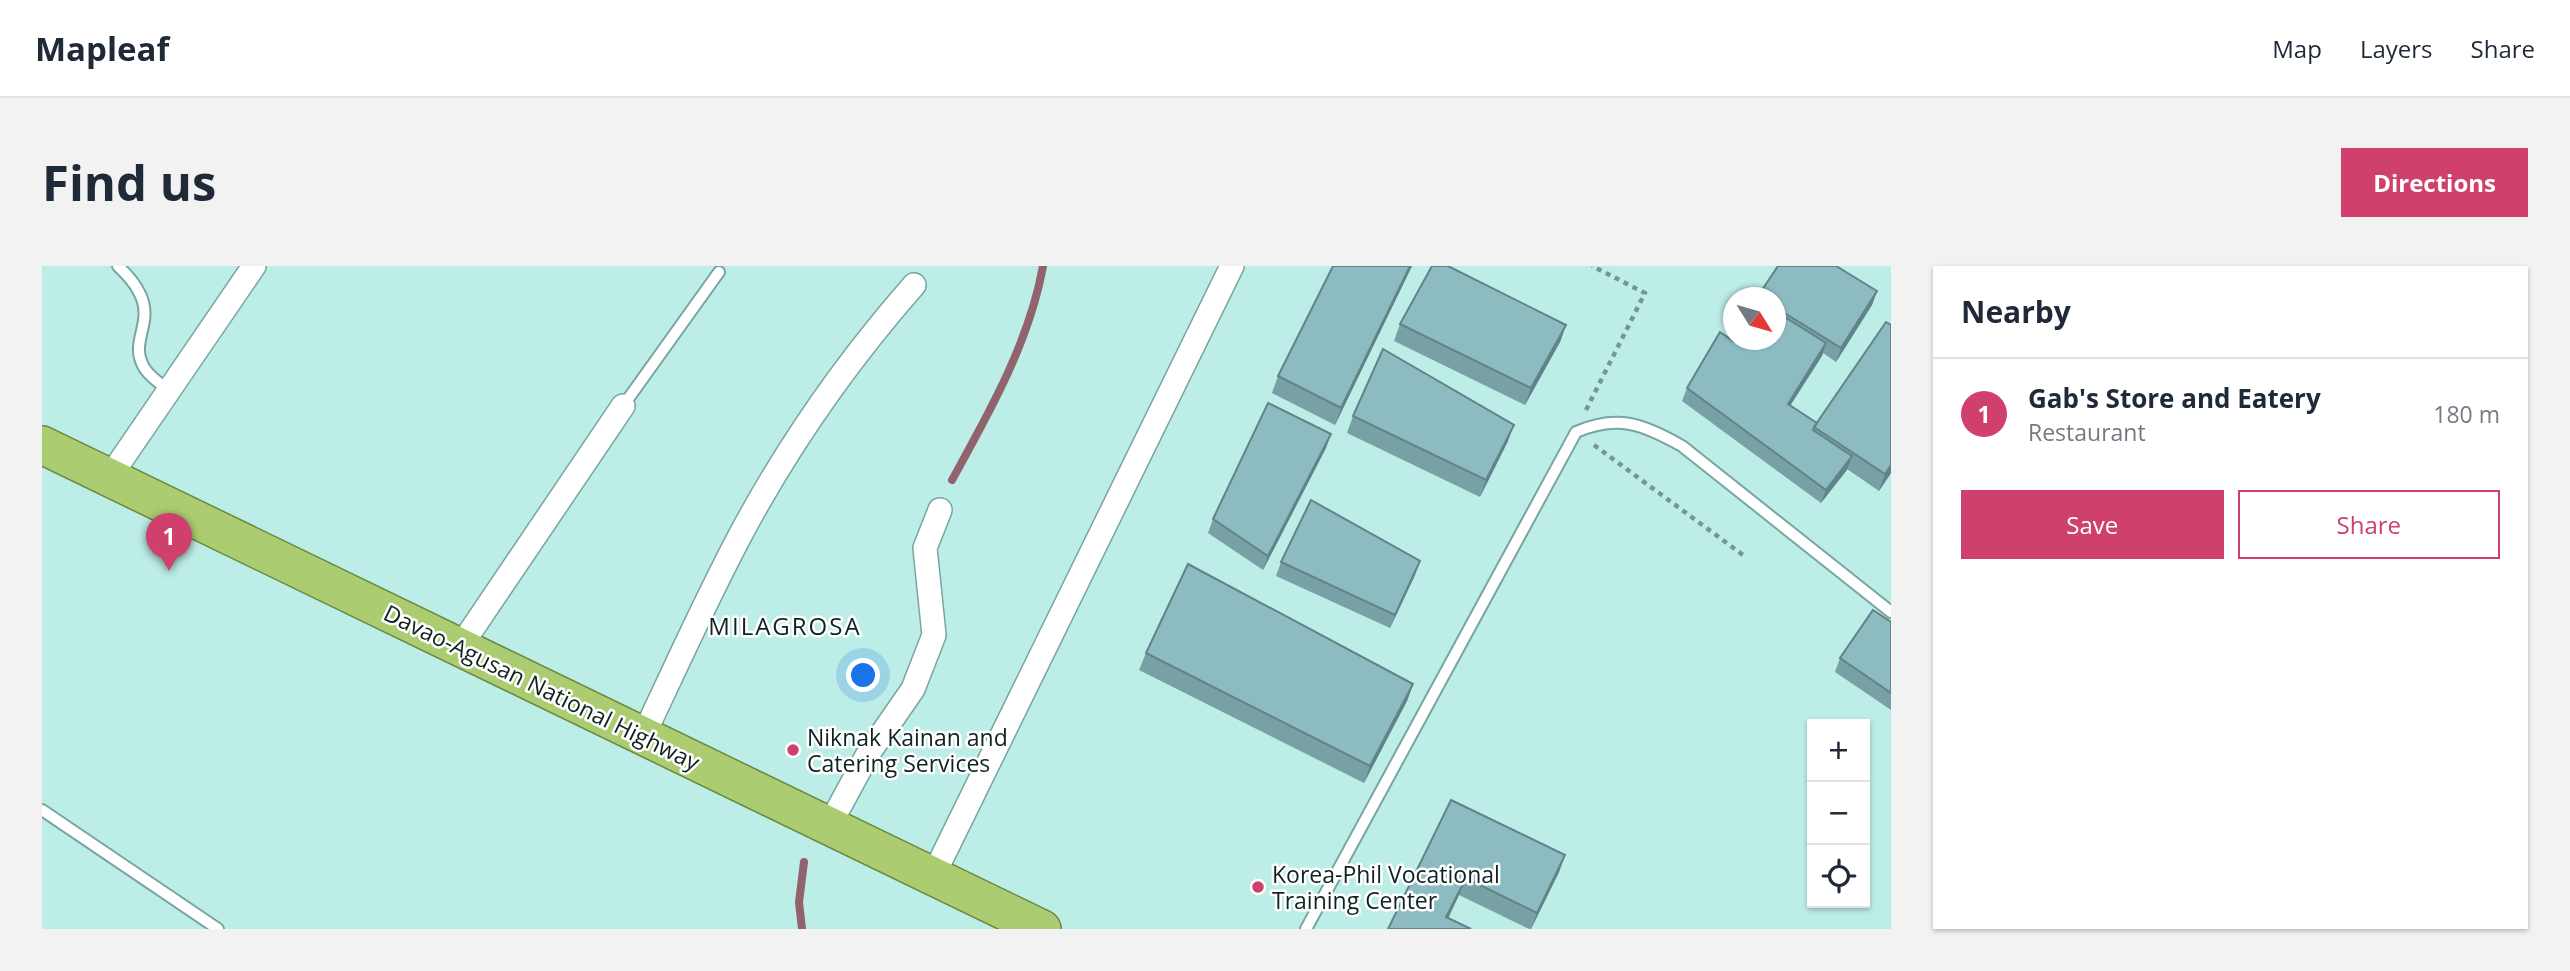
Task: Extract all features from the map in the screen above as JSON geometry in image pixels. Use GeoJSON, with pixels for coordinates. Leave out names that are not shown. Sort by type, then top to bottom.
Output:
{"type":"FeatureCollection","features":[{"type":"Feature","properties":{"kind":"highway","name":"Davao-Agusan National Highway"},"geometry":{"type":"LineString","coordinates":[[42,445],[1042,929]]}},
{"type":"Feature","properties":{"kind":"street"},"geometry":{"type":"LineString","coordinates":[[109,478],[254,266]]}},
{"type":"Feature","properties":{"kind":"street"},"geometry":{"type":"LineString","coordinates":[[933,876],[1232,266]]}},
{"type":"Feature","properties":{"kind":"street"},"geometry":{"type":"LineString","coordinates":[[643,736],[743,529],[783,460],[818,409],[914,285]]}},
{"type":"Feature","properties":{"kind":"street"},"geometry":{"type":"LineString","coordinates":[[460,647],[623,406]]}},
{"type":"Feature","properties":{"kind":"street"},"geometry":{"type":"LineString","coordinates":[[828,826],[868,754],[913,689],[934,635],[925,548],[940,510]]}},
{"type":"Feature","properties":{"kind":"lane"},"geometry":{"type":"LineString","coordinates":[[118,266],[134,281],[146,302],[141,344],[145,369],[170,391]]}},
{"type":"Feature","properties":{"kind":"lane"},"geometry":{"type":"LineString","coordinates":[[623,406],[719,272]]}},
{"type":"Feature","properties":{"kind":"lane"},"geometry":{"type":"LineString","coordinates":[[1306,929],[1576,432],[1600,422],[1629,422],[1657,432],[1682,446],[1891,612]]}},
{"type":"Feature","properties":{"kind":"lane"},"geometry":{"type":"LineString","coordinates":[[42,810],[218,929]]}},
{"type":"Feature","properties":{"kind":"path"},"geometry":{"type":"LineString","coordinates":[[1592,266],[1645,293],[1576,432],[1743,555]]}},
{"type":"Feature","properties":{"kind":"building"},"geometry":{"type":"Polygon","coordinates":[[[1333,266],[1410,266],[1341,408],[1278,376],[1333,266]]]}},
{"type":"Feature","properties":{"kind":"building"},"geometry":{"type":"Polygon","coordinates":[[[1432,266],[1448,266],[1566,325],[1531,388],[1400,324],[1432,266]]]}},
{"type":"Feature","properties":{"kind":"building"},"geometry":{"type":"Polygon","coordinates":[[[1778,266],[1836,266],[1877,291],[1841,348],[1786,314],[1786,287],[1764,287],[1778,266]]]}},
{"type":"Feature","properties":{"kind":"building"},"geometry":{"type":"Polygon","coordinates":[[[1786,318],[1826,343],[1788,404],[1817,423],[1813,430],[1852,456],[1826,490],[1687,388],[1720,332],[1723,334],[1723,350],[1786,350],[1786,318]]]}},
{"type":"Feature","properties":{"kind":"building"},"geometry":{"type":"Polygon","coordinates":[[[1886,322],[1891,325],[1891,465],[1885,474],[1814,427],[1886,322]]]}},
{"type":"Feature","properties":{"kind":"building"},"geometry":{"type":"Polygon","coordinates":[[[1383,349],[1514,425],[1486,480],[1353,416],[1383,349]]]}},
{"type":"Feature","properties":{"kind":"building"},"geometry":{"type":"Polygon","coordinates":[[[1268,403],[1331,434],[1268,556],[1213,519],[1268,403]]]}},
{"type":"Feature","properties":{"kind":"building"},"geometry":{"type":"Polygon","coordinates":[[[1311,500],[1420,561],[1395,615],[1281,562],[1311,500]]]}},
{"type":"Feature","properties":{"kind":"building"},"geometry":{"type":"Polygon","coordinates":[[[1188,564],[1413,684],[1370,766],[1146,653],[1188,564]]]}},
{"type":"Feature","properties":{"kind":"building"},"geometry":{"type":"Polygon","coordinates":[[[1873,610],[1891,622],[1891,693],[1840,658],[1873,610]]]}},
{"type":"Feature","properties":{"kind":"building"},"geometry":{"type":"Polygon","coordinates":[[[1451,800],[1565,855],[1537,913],[1466,878],[1446,917],[1471,929],[1388,929],[1451,800]]]}},
{"type":"Feature","properties":{"kind":"waterway"},"geometry":{"type":"LineString","coordinates":[[952,480],[1018,350],[1037,295],[1043,266]]}},
{"type":"Feature","properties":{"kind":"waterway"},"geometry":{"type":"LineString","coordinates":[[802,929],[799,902],[804,862]]}},
{"type":"Feature","properties":{"kind":"place","name":"Gab's Store and Eatery"},"geometry":{"type":"Point","coordinates":[169,571]}},
{"type":"Feature","properties":{"kind":"place","name":"Niknak Kainan and Catering Services"},"geometry":{"type":"Point","coordinates":[793,750]}},
{"type":"Feature","properties":{"kind":"place","name":"Korea-Phil Vocational Training Center"},"geometry":{"type":"Point","coordinates":[1258,887]}},
{"type":"Feature","properties":{"kind":"district","name":"MILAGROSA"},"geometry":{"type":"Point","coordinates":[785,625]}}]}
